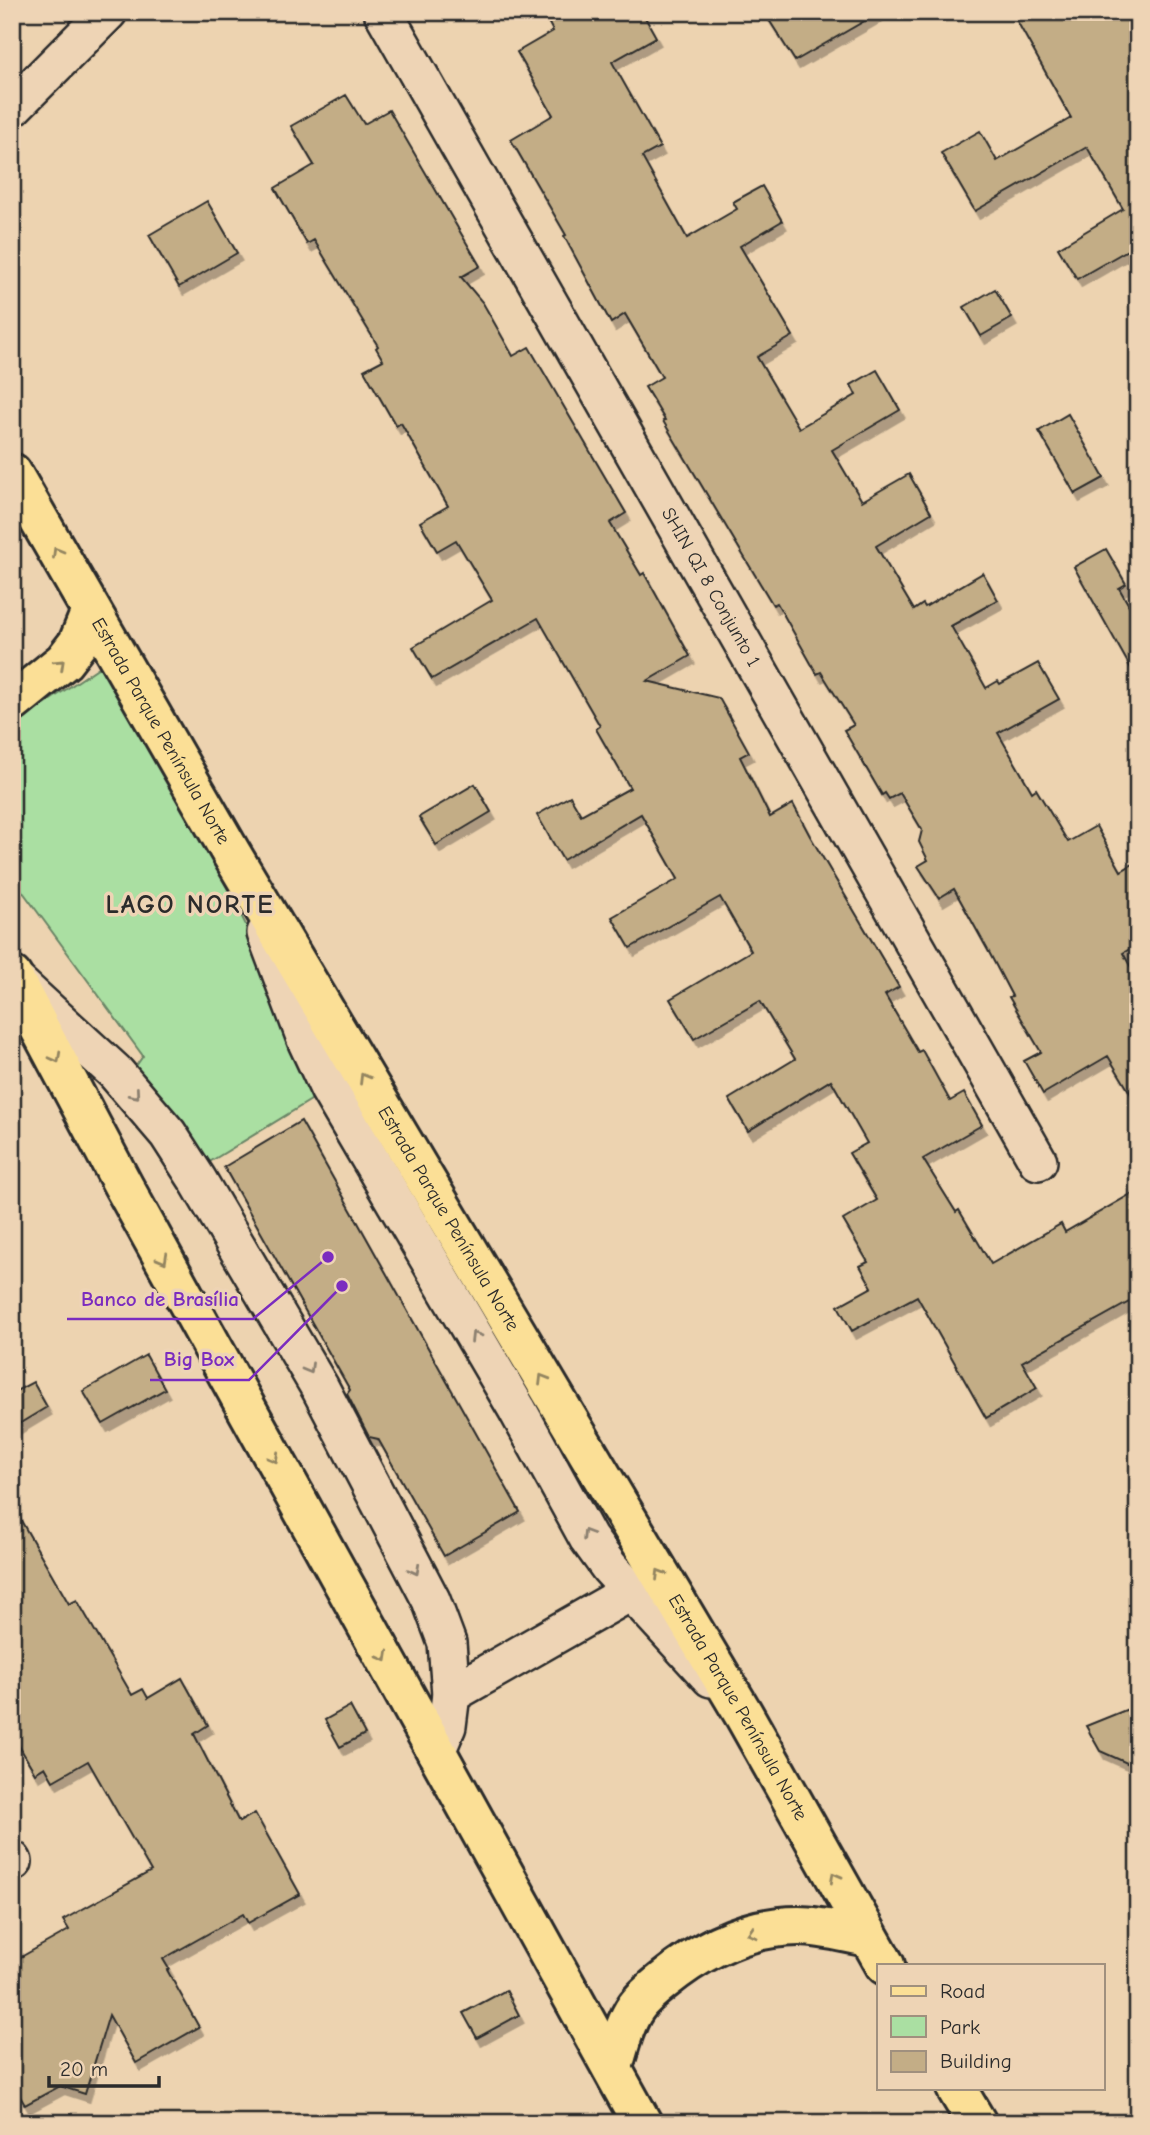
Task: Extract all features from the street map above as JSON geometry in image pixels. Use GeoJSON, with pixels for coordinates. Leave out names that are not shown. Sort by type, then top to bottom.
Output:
{"type":"FeatureCollection","features":[{"type":"Feature","properties":{"kind":"main road","name":"Estrada Parque Península Norte"},"geometry":{"type":"LineString","coordinates":[[12,473],[231,853],[744,1715],[876,1951]]}},
{"type":"Feature","properties":{"kind":"main road"},"geometry":{"type":"LineString","coordinates":[[12,703],[64,661],[78,643],[91,611]]}},
{"type":"Feature","properties":{"kind":"main road"},"geometry":{"type":"LineString","coordinates":[[13,978],[124,1187],[642,2123]]}},
{"type":"Feature","properties":{"kind":"main road"},"geometry":{"type":"LineString","coordinates":[[613,2067],[635,2008],[648,1993],[705,1951],[768,1928],[802,1926],[876,1951]]}},
{"type":"Feature","properties":{"kind":"main road"},"geometry":{"type":"LineString","coordinates":[[957,2090],[977,2123]]}},
{"type":"Feature","properties":{"kind":"street"},"geometry":{"type":"LineString","coordinates":[[12,108],[108,12]]}},
{"type":"Feature","properties":{"kind":"street","name":"SHIN QI 8 Conjunto 1"},"geometry":{"type":"LineString","coordinates":[[383,12],[1038,1161]]}},
{"type":"Feature","properties":{"kind":"street"},"geometry":{"type":"LineString","coordinates":[[231,853],[274,951],[307,1042],[329,1089],[517,1409],[588,1538],[609,1567],[744,1715]]}},
{"type":"Feature","properties":{"kind":"street"},"geometry":{"type":"LineString","coordinates":[[13,978],[123,1080],[167,1134],[197,1179],[320,1388],[431,1600],[447,1643],[451,1693],[447,1726],[436,1752]]}},
{"type":"Feature","properties":{"kind":"street"},"geometry":{"type":"LineString","coordinates":[[451,1693],[632,1591]]}},
{"type":"Feature","properties":{"kind":"green space"},"geometry":{"type":"Polygon","coordinates":[[[108,661],[209,852],[329,1089],[203,1166],[136,1066],[143,1056],[12,877],[12,726],[108,661]]]}},
{"type":"Feature","properties":{"kind":"building"},"geometry":{"type":"Polygon","coordinates":[[[543,12],[642,12],[656,37],[612,62],[660,147],[642,157],[687,238],[737,209],[733,202],[762,186],[782,221],[740,246],[793,336],[757,357],[799,428],[856,395],[851,385],[877,370],[900,410],[832,450],[862,501],[909,474],[931,513],[876,546],[914,610],[923,604],[925,607],[983,573],[998,600],[951,626],[986,688],[998,681],[1000,684],[1038,663],[1059,699],[998,733],[1032,792],[1036,789],[1068,842],[1096,826],[1121,871],[1138,861],[1138,944],[1123,953],[1138,980],[1138,1106],[1108,1056],[1043,1094],[1024,1061],[1041,1052],[1009,997],[1012,996],[990,954],[954,889],[939,898],[918,866],[928,860],[919,842],[922,830],[900,793],[889,799],[885,793],[882,795],[844,730],[854,725],[821,672],[817,674],[777,603],[773,605],[663,421],[665,420],[645,387],[662,377],[625,314],[611,323],[564,236],[566,235],[511,140],[553,115],[517,52],[553,31],[543,12]]]}},
{"type":"Feature","properties":{"kind":"building"},"geometry":{"type":"Polygon","coordinates":[[[764,12],[880,12],[795,61],[764,12]]]}},
{"type":"Feature","properties":{"kind":"building"},"geometry":{"type":"Polygon","coordinates":[[[1012,12],[1138,12],[1138,244],[1077,279],[1058,248],[1123,209],[1087,147],[975,211],[941,153],[980,131],[997,161],[1071,118],[1012,12]]]}},
{"type":"Feature","properties":{"kind":"building"},"geometry":{"type":"Polygon","coordinates":[[[346,95],[364,124],[389,110],[480,266],[461,277],[483,303],[513,356],[529,347],[626,513],[610,523],[641,575],[644,573],[690,656],[647,681],[719,698],[749,752],[740,757],[770,817],[793,804],[899,987],[885,995],[918,1052],[922,1050],[950,1101],[964,1093],[982,1125],[923,1159],[956,1212],[959,1210],[991,1264],[1061,1224],[1065,1232],[1138,1190],[1138,1297],[1022,1362],[1037,1388],[986,1418],[917,1296],[852,1331],[838,1306],[872,1287],[860,1266],[868,1262],[843,1220],[877,1200],[849,1153],[867,1143],[831,1080],[748,1131],[729,1099],[795,1059],[760,1001],[694,1039],[670,999],[751,951],[720,897],[630,948],[612,917],[678,879],[641,814],[563,860],[537,815],[570,796],[581,815],[630,788],[596,729],[600,726],[538,618],[432,679],[413,647],[492,600],[456,540],[437,551],[420,522],[448,506],[401,423],[396,426],[364,370],[383,360],[376,348],[378,346],[314,240],[307,244],[275,188],[314,165],[291,126],[346,95]]]}},
{"type":"Feature","properties":{"kind":"building"},"geometry":{"type":"Polygon","coordinates":[[[207,201],[237,253],[179,287],[149,235],[207,201]]]}},
{"type":"Feature","properties":{"kind":"building"},"geometry":{"type":"Polygon","coordinates":[[[995,289],[1012,318],[981,336],[964,307],[995,289]]]}},
{"type":"Feature","properties":{"kind":"building"},"geometry":{"type":"Polygon","coordinates":[[[1068,414],[1104,478],[1075,494],[1039,431],[1068,414]]]}},
{"type":"Feature","properties":{"kind":"building"},"geometry":{"type":"Polygon","coordinates":[[[1106,549],[1126,584],[1119,588],[1138,621],[1138,681],[1074,567],[1106,549]]]}},
{"type":"Feature","properties":{"kind":"building"},"geometry":{"type":"Polygon","coordinates":[[[475,784],[491,812],[436,845],[419,817],[475,784]]]}},
{"type":"Feature","properties":{"kind":"building"},"geometry":{"type":"Polygon","coordinates":[[[301,1121],[520,1512],[444,1556],[378,1439],[369,1437],[347,1394],[350,1390],[224,1167],[301,1121]]]}},
{"type":"Feature","properties":{"kind":"building"},"geometry":{"type":"Polygon","coordinates":[[[146,1355],[165,1389],[103,1424],[83,1391],[146,1355]]]}},
{"type":"Feature","properties":{"kind":"building"},"geometry":{"type":"Polygon","coordinates":[[[33,1382],[47,1407],[12,1428],[12,1393],[33,1382]]]}},
{"type":"Feature","properties":{"kind":"building"},"geometry":{"type":"Polygon","coordinates":[[[12,1505],[69,1604],[77,1600],[132,1695],[143,1689],[148,1698],[182,1678],[208,1725],[194,1734],[239,1822],[255,1813],[300,1894],[248,1923],[243,1914],[163,1959],[199,2027],[136,2063],[109,2015],[85,2094],[60,2086],[25,2105],[12,2083],[12,1962],[69,1930],[63,1920],[151,1871],[88,1761],[53,1781],[45,1767],[35,1773],[12,1734],[12,1505]]]}},
{"type":"Feature","properties":{"kind":"building"},"geometry":{"type":"Polygon","coordinates":[[[1138,1705],[1138,1768],[1100,1751],[1086,1726],[1138,1705]]]}},
{"type":"Feature","properties":{"kind":"building"},"geometry":{"type":"Polygon","coordinates":[[[350,1706],[365,1734],[340,1747],[325,1720],[350,1706]]]}},
{"type":"Feature","properties":{"kind":"building"},"geometry":{"type":"Polygon","coordinates":[[[506,1990],[519,2015],[477,2038],[463,2013],[506,1990]]]}},
{"type":"Feature","properties":{"kind":"place","name":"Banco de Brasília"},"geometry":{"type":"Point","coordinates":[328,1257]}},
{"type":"Feature","properties":{"kind":"place","name":"Big Box"},"geometry":{"type":"Point","coordinates":[342,1286]}},
{"type":"Feature","properties":{"kind":"district","name":"LAGO NORTE"},"geometry":{"type":"Point","coordinates":[190,905]}}]}
